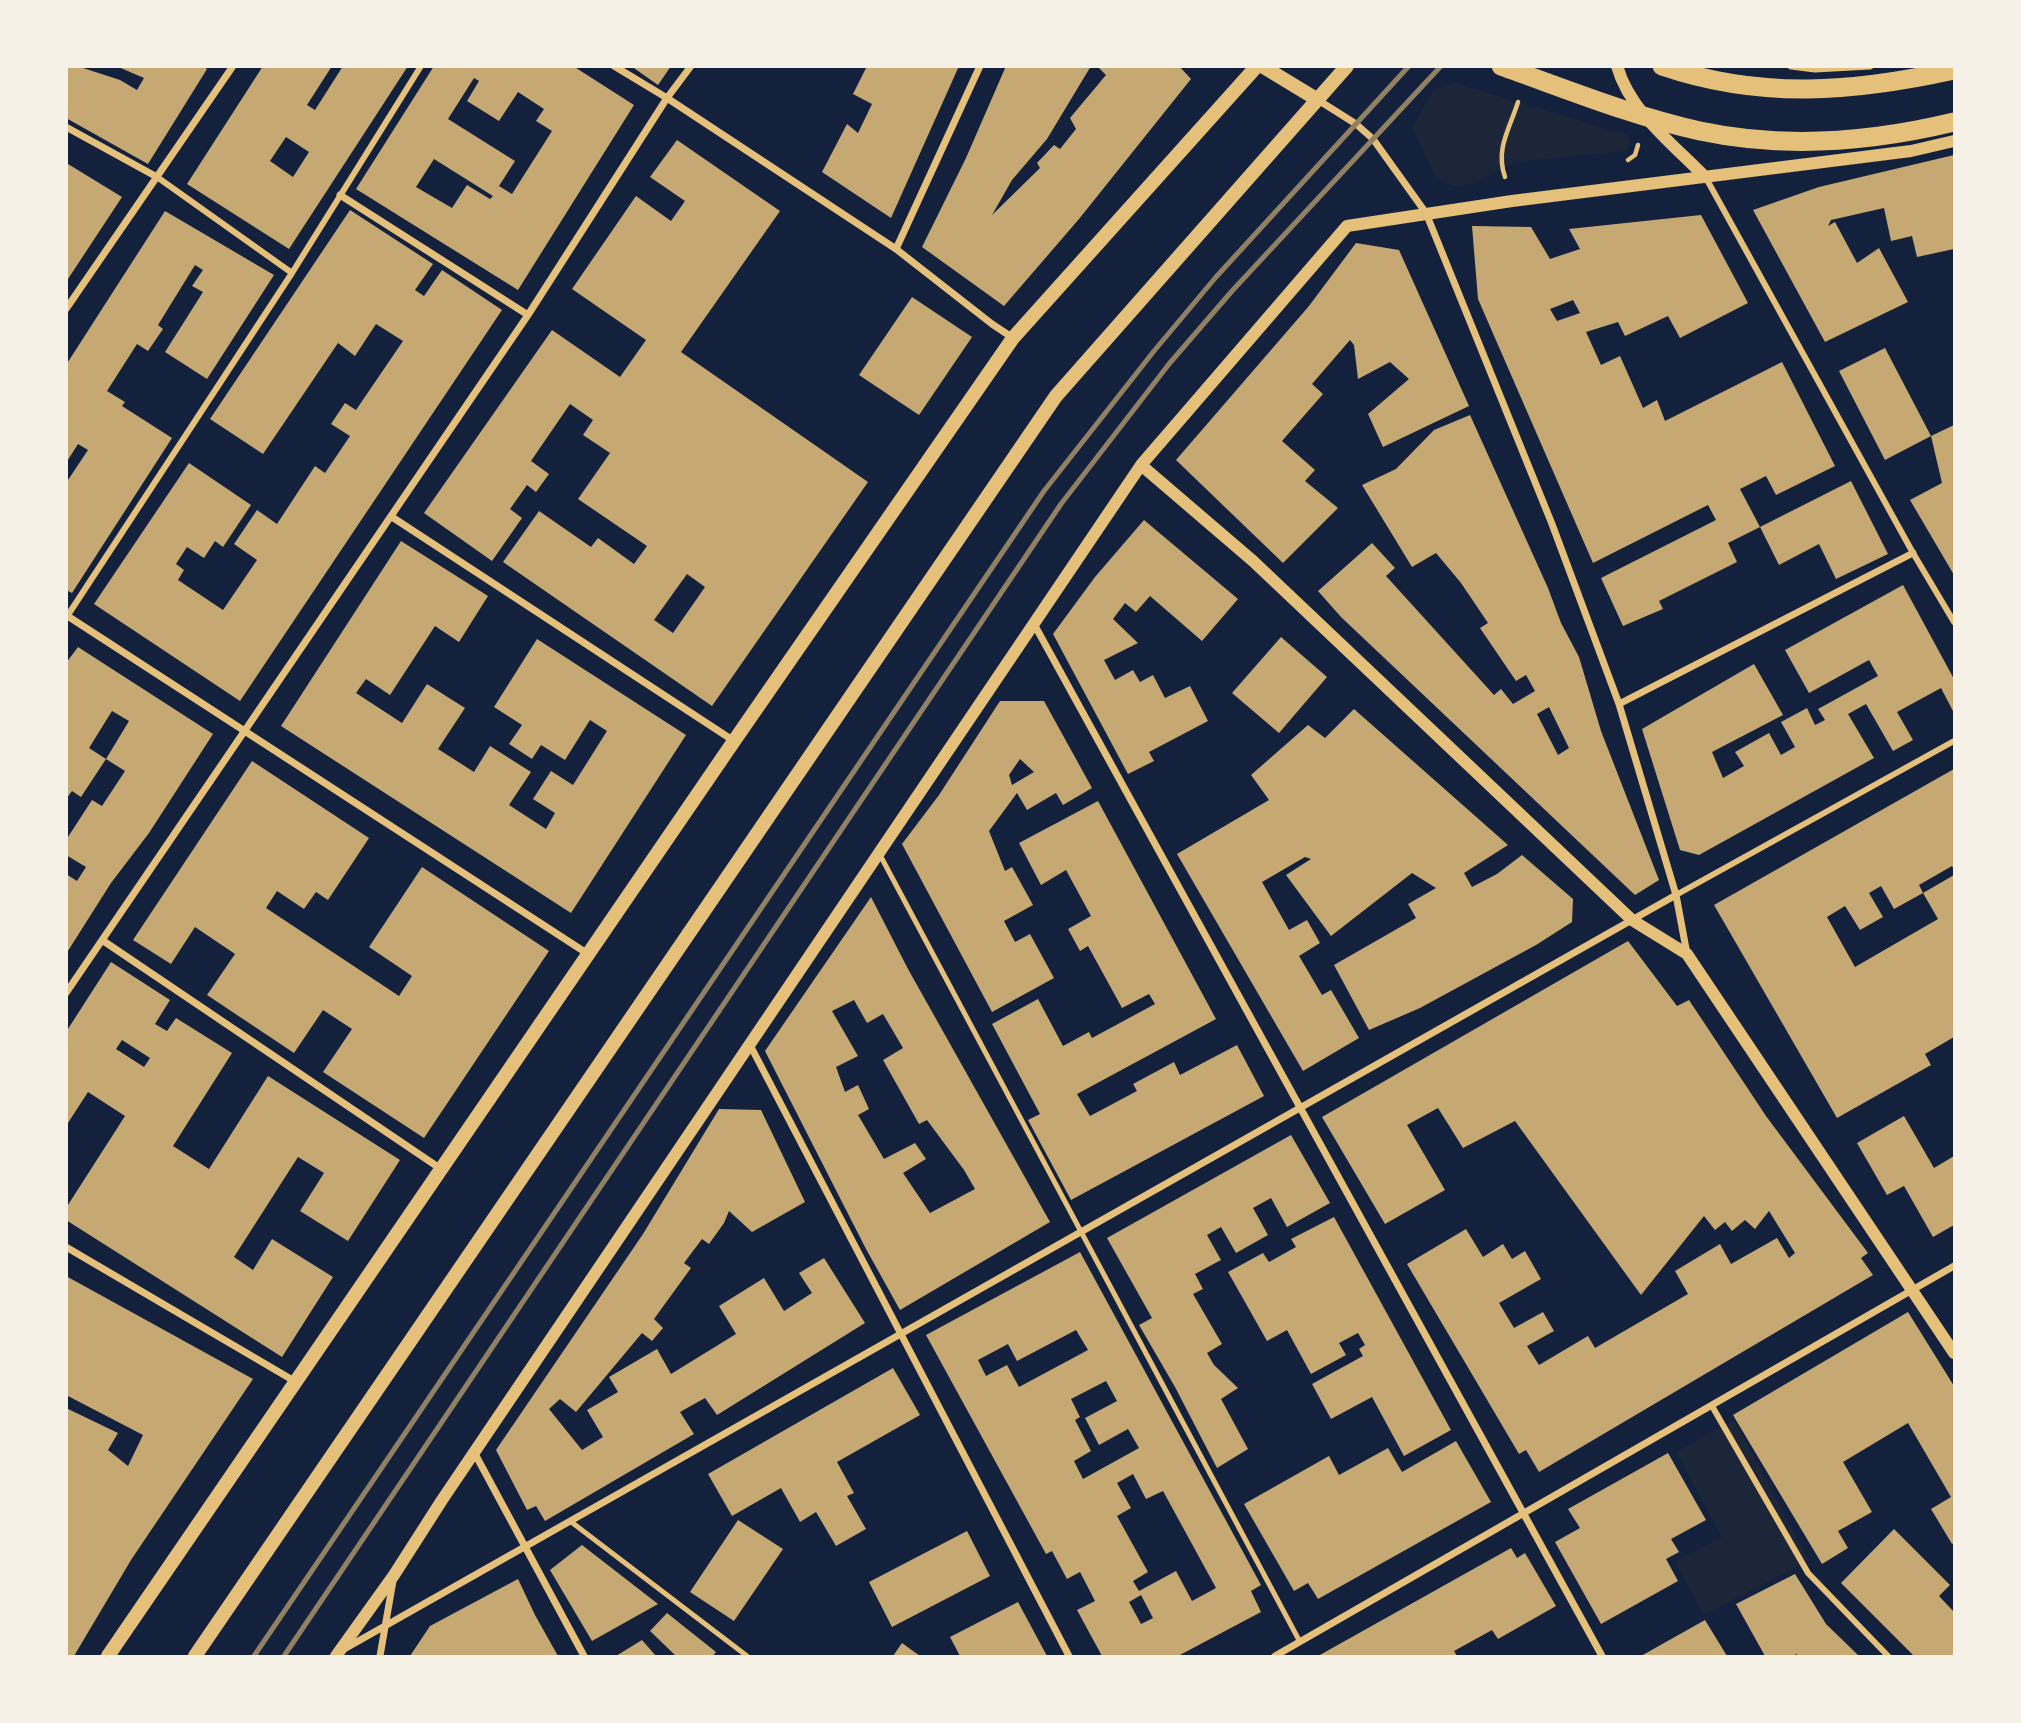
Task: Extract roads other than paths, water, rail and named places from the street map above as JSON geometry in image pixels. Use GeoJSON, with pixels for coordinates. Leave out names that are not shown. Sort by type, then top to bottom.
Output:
{"type":"FeatureCollection","features":[{"type":"Feature","properties":{"kind":"highway"},"geometry":{"type":"LineString","coordinates":[[1501,66],[1668,123],[1743,138],[1815,142],[1860,139],[1955,122]]}},
{"type":"Feature","properties":{"kind":"highway"},"geometry":{"type":"LineString","coordinates":[[1662,66],[1716,82],[1781,90],[1854,88],[1955,70]]}},
{"type":"Feature","properties":{"kind":"main road"},"geometry":{"type":"LineString","coordinates":[[108,1657],[1013,338],[1257,66]]}},
{"type":"Feature","properties":{"kind":"main road"},"geometry":{"type":"LineString","coordinates":[[1262,66],[1318,100]]}},
{"type":"Feature","properties":{"kind":"main road"},"geometry":{"type":"LineString","coordinates":[[195,1657],[1056,396],[1347,66]]}},
{"type":"Feature","properties":{"kind":"street"},"geometry":{"type":"LineString","coordinates":[[66,309],[233,66]]}},
{"type":"Feature","properties":{"kind":"street"},"geometry":{"type":"LineString","coordinates":[[421,66],[292,273],[67,616],[589,954]]}},
{"type":"Feature","properties":{"kind":"street"},"geometry":{"type":"LineString","coordinates":[[614,66],[897,249],[1013,338]]}},
{"type":"Feature","properties":{"kind":"street"},"geometry":{"type":"LineString","coordinates":[[66,993],[392,517],[528,315],[667,98],[691,66]]}},
{"type":"Feature","properties":{"kind":"street"},"geometry":{"type":"LineString","coordinates":[[897,249],[980,66]]}},
{"type":"Feature","properties":{"kind":"street"},"geometry":{"type":"LineString","coordinates":[[1617,66],[1622,85],[1635,105],[1705,177],[1913,553],[1955,622]]}},
{"type":"Feature","properties":{"kind":"street"},"geometry":{"type":"LineString","coordinates":[[1791,66],[1815,69],[1870,66]]}},
{"type":"Feature","properties":{"kind":"street"},"geometry":{"type":"LineString","coordinates":[[1318,100],[1356,124],[1373,139],[1426,213],[1552,524],[1619,704],[1676,895],[1687,954],[1955,1353]]}},
{"type":"Feature","properties":{"kind":"street"},"geometry":{"type":"LineString","coordinates":[[66,127],[157,177],[292,273]]}},
{"type":"Feature","properties":{"kind":"street"},"geometry":{"type":"LineString","coordinates":[[338,1654],[394,1575],[474,1452],[1142,465],[1347,226],[1512,201],[1912,151],[1955,141]]}},
{"type":"Feature","properties":{"kind":"street"},"geometry":{"type":"LineString","coordinates":[[340,195],[528,315]]}},
{"type":"Feature","properties":{"kind":"street"},"geometry":{"type":"LineString","coordinates":[[1142,465],[1253,561],[1632,920],[1687,954]]}},
{"type":"Feature","properties":{"kind":"street"},"geometry":{"type":"LineString","coordinates":[[392,517],[734,741]]}},
{"type":"Feature","properties":{"kind":"street"},"geometry":{"type":"LineString","coordinates":[[1619,704],[1913,553]]}},
{"type":"Feature","properties":{"kind":"street"},"geometry":{"type":"LineString","coordinates":[[1034,624],[1602,1657]]}},
{"type":"Feature","properties":{"kind":"street"},"geometry":{"type":"LineString","coordinates":[[338,1654],[1676,895],[1955,741]]}},
{"type":"Feature","properties":{"kind":"street"},"geometry":{"type":"LineString","coordinates":[[102,940],[442,1169]]}},
{"type":"Feature","properties":{"kind":"street"},"geometry":{"type":"LineString","coordinates":[[750,1045],[1069,1657]]}},
{"type":"Feature","properties":{"kind":"street"},"geometry":{"type":"LineString","coordinates":[[66,1247],[296,1382]]}},
{"type":"Feature","properties":{"kind":"street"},"geometry":{"type":"LineString","coordinates":[[1275,1657],[1955,1266]]}},
{"type":"Feature","properties":{"kind":"street"},"geometry":{"type":"LineString","coordinates":[[1712,1406],[1808,1573],[1888,1657]]}},
{"type":"Feature","properties":{"kind":"street"},"geometry":{"type":"LineString","coordinates":[[474,1452],[584,1657]]}},
{"type":"Feature","properties":{"kind":"street"},"geometry":{"type":"LineString","coordinates":[[380,1657],[394,1575]]}},
{"type":"Feature","properties":{"kind":"lane"},"geometry":{"type":"LineString","coordinates":[[879,853],[1300,1642]]}},
{"type":"Feature","properties":{"kind":"lane"},"geometry":{"type":"LineString","coordinates":[[570,1521],[747,1657]]}},
{"type":"Feature","properties":{"kind":"railway"},"geometry":{"type":"LineString","coordinates":[[254,1656],[1044,491],[1216,277],[1409,66]]}},
{"type":"Feature","properties":{"kind":"railway"},"geometry":{"type":"LineString","coordinates":[[284,1656],[1061,504],[1169,364],[1232,291],[1441,66]]}}]}
